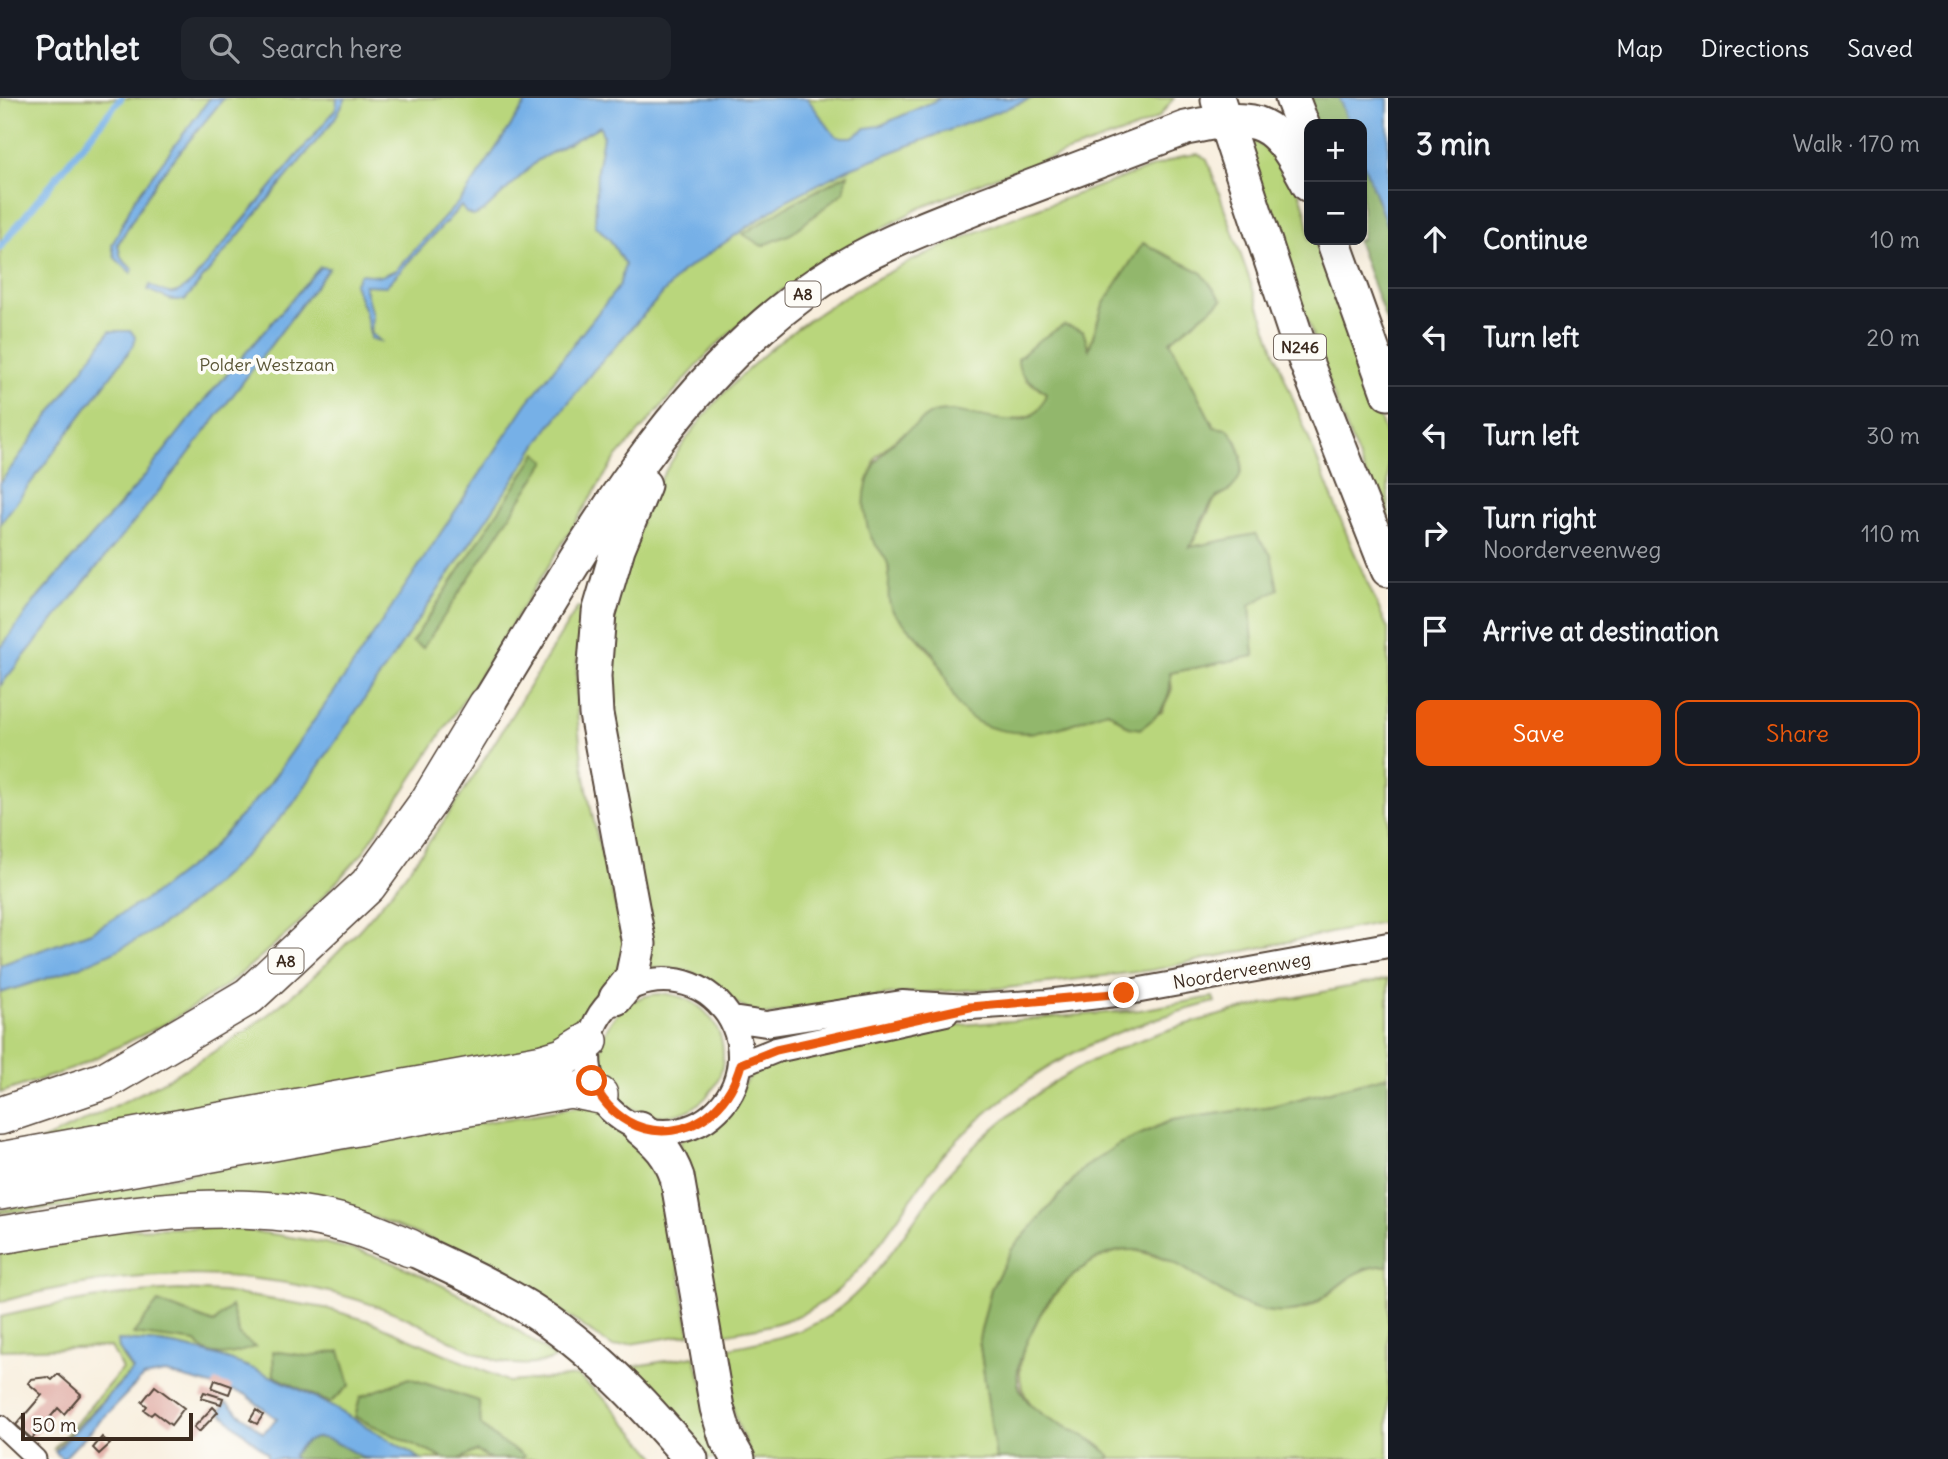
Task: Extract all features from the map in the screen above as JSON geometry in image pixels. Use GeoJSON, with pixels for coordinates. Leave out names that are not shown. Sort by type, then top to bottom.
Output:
{"type":"FeatureCollection","features":[{"type":"Feature","properties":{"kind":"highway"},"geometry":{"type":"LineString","coordinates":[[1292,98],[1304,129]]}},
{"type":"Feature","properties":{"kind":"highway","name":"A8"},"geometry":{"type":"LineString","coordinates":[[0,1116],[106,1080],[249,996],[368,885],[429,801],[594,533],[671,422],[744,342],[780,311],[834,274],[924,228],[1186,128],[1220,109],[1264,124],[1280,137],[1307,182]]}},
{"type":"Feature","properties":{"kind":"highway","name":"N246"},"geometry":{"type":"LineString","coordinates":[[1220,109],[1297,339],[1388,570]]}},
{"type":"Feature","properties":{"kind":"highway"},"geometry":{"type":"LineString","coordinates":[[1335,245],[1388,393]]}},
{"type":"Feature","properties":{"kind":"highway","name":"A8"},"geometry":{"type":"LineString","coordinates":[[616,998],[632,978],[639,944],[596,714],[595,643],[599,613],[618,548],[671,422]]}},
{"type":"Feature","properties":{"kind":"highway"},"geometry":{"type":"LineString","coordinates":[[0,1161],[543,1063],[562,1058],[589,1041]]}},
{"type":"Feature","properties":{"kind":"highway"},"geometry":{"type":"LineString","coordinates":[[0,1191],[570,1089],[599,1095]]}},
{"type":"Feature","properties":{"kind":"highway"},"geometry":{"type":"LineString","coordinates":[[640,1128],[660,1144],[677,1177],[717,1408],[726,1438],[738,1459]]}},
{"type":"Feature","properties":{"kind":"highway"},"geometry":{"type":"LineString","coordinates":[[0,1235],[175,1209],[278,1210],[351,1225],[474,1277],[543,1319],[620,1381],[691,1459]]}},
{"type":"Feature","properties":{"kind":"street","name":"Noorderveenweg"},"geometry":{"type":"LineString","coordinates":[[741,1064],[776,1050],[970,1007],[1124,993],[1388,945]]}},
{"type":"Feature","properties":{"kind":"street"},"geometry":{"type":"LineString","coordinates":[[658,980],[683,982],[707,992],[732,1019],[740,1044],[741,1064],[735,1086],[722,1105],[704,1120],[684,1128],[662,1131],[640,1128],[619,1118],[599,1095],[588,1065],[589,1041],[602,1012],[631,987],[658,980]]}},
{"type":"Feature","properties":{"kind":"street","name":"Noorderveenweg"},"geometry":{"type":"LineString","coordinates":[[732,1019],[766,1024],[902,1003],[970,1007]]}},
{"type":"Feature","properties":{"kind":"street"},"geometry":{"type":"LineString","coordinates":[[0,1425],[36,1459]]}},
{"type":"Feature","properties":{"kind":"green space","name":"Polder Westzaan"},"geometry":{"type":"Polygon","coordinates":[[[0,98],[1174,98],[1159,117],[1137,128],[995,177],[918,209],[844,249],[766,301],[712,349],[615,459],[486,666],[362,854],[296,926],[230,983],[165,1024],[72,1069],[0,1093],[0,98]]]}},
{"type":"Feature","properties":{"kind":"green space"},"geometry":{"type":"Polygon","coordinates":[[[1305,98],[1339,98],[1347,119],[1313,119],[1305,98]]]}},
{"type":"Feature","properties":{"kind":"green space"},"geometry":{"type":"Polygon","coordinates":[[[1243,136],[1258,143],[1282,164],[1299,192],[1304,208],[1304,245],[1317,245],[1388,441],[1388,528],[1338,408],[1243,136]]]}},
{"type":"Feature","properties":{"kind":"green space"},"geometry":{"type":"Polygon","coordinates":[[[1198,154],[1207,159],[1280,366],[1351,545],[1388,629],[1388,921],[1152,970],[1006,988],[894,994],[766,1015],[746,1009],[694,973],[650,968],[619,797],[603,646],[609,612],[654,491],[700,421],[755,363],[817,315],[884,275],[956,241],[1030,211],[1183,156],[1198,154]],[[1222,300],[1103,305],[1088,351],[1026,380],[1046,393],[1042,408],[1036,414],[1009,421],[989,419],[899,436],[876,457],[867,488],[888,564],[891,608],[935,657],[960,706],[1096,713],[1108,711],[1129,727],[1162,712],[1172,689],[1170,673],[1254,656],[1249,605],[1255,534],[1190,548],[1215,499],[1231,489],[1239,476],[1242,456],[1236,439],[1214,428],[1170,341],[1222,300]]]}},
{"type":"Feature","properties":{"kind":"green space"},"geometry":{"type":"Polygon","coordinates":[[[1367,172],[1388,229],[1388,326],[1359,245],[1367,245],[1367,172]]]}},
{"type":"Feature","properties":{"kind":"green space"},"geometry":{"type":"Polygon","coordinates":[[[848,174],[844,192],[791,234],[762,246],[743,234],[789,205],[848,174]]]}},
{"type":"Feature","properties":{"kind":"green space"},"geometry":{"type":"Polygon","coordinates":[[[1143,243],[1201,272],[1222,300],[1170,341],[1214,427],[1228,429],[1237,443],[1242,459],[1237,482],[1212,503],[1190,547],[1255,534],[1271,555],[1278,589],[1250,605],[1254,656],[1170,673],[1170,691],[1164,706],[1140,729],[1129,727],[1108,711],[1045,731],[1018,732],[991,728],[979,723],[959,706],[932,652],[890,606],[888,564],[871,536],[865,515],[866,485],[887,448],[933,413],[947,411],[1014,420],[1028,417],[1039,409],[1046,393],[1023,376],[1018,359],[1038,341],[1064,325],[1083,331],[1089,349],[1103,305],[1143,243]]]}},
{"type":"Feature","properties":{"kind":"green space"},"geometry":{"type":"Polygon","coordinates":[[[537,453],[546,461],[423,648],[412,642],[537,453]]]}},
{"type":"Feature","properties":{"kind":"green space"},"geometry":{"type":"Polygon","coordinates":[[[578,607],[584,610],[576,692],[584,775],[602,857],[624,936],[624,958],[612,980],[593,1001],[579,1027],[557,1046],[26,1148],[121,1103],[212,1053],[270,1013],[319,971],[363,925],[404,876],[442,824],[578,607]]]}},
{"type":"Feature","properties":{"kind":"green space"},"geometry":{"type":"Polygon","coordinates":[[[1388,979],[1388,1076],[1272,1106],[1172,1120],[1119,1144],[1084,1168],[1012,1249],[991,1289],[979,1339],[996,1459],[752,1459],[736,1420],[720,1350],[805,1329],[848,1301],[879,1269],[954,1167],[1026,1102],[1065,1075],[1108,1053],[1153,1035],[1247,1008],[1388,979]]]}},
{"type":"Feature","properties":{"kind":"green space"},"geometry":{"type":"Polygon","coordinates":[[[662,994],[686,998],[705,1012],[719,1031],[723,1055],[719,1079],[705,1098],[686,1112],[662,1116],[638,1112],[619,1098],[605,1079],[601,1055],[605,1031],[619,1012],[638,998],[662,994]]]}},
{"type":"Feature","properties":{"kind":"green space"},"geometry":{"type":"Polygon","coordinates":[[[1213,997],[1215,1002],[1123,1030],[1095,1042],[1041,1072],[989,1111],[952,1145],[875,1250],[841,1288],[821,1303],[789,1319],[759,1328],[717,1335],[680,1141],[718,1119],[730,1108],[745,1082],[759,1067],[780,1056],[902,1030],[1140,1010],[1213,997]]]}},
{"type":"Feature","properties":{"kind":"green space"},"geometry":{"type":"Polygon","coordinates":[[[1388,1076],[1388,1266],[1361,1271],[1317,1302],[1290,1312],[1262,1310],[1236,1300],[1162,1257],[1137,1250],[1109,1253],[1080,1270],[1049,1301],[1025,1346],[1019,1364],[1018,1381],[1028,1402],[1039,1412],[1093,1441],[1111,1459],[996,1459],[979,1339],[991,1289],[1012,1249],[1084,1168],[1119,1144],[1172,1120],[1272,1106],[1388,1076]]]}},
{"type":"Feature","properties":{"kind":"green space"},"geometry":{"type":"Polygon","coordinates":[[[595,1104],[642,1144],[664,1183],[690,1334],[613,1347],[492,1263],[375,1218],[158,1198],[0,1213],[0,1210],[283,1156],[595,1104]]]}},
{"type":"Feature","properties":{"kind":"green space"},"geometry":{"type":"Polygon","coordinates":[[[225,1227],[332,1245],[394,1263],[478,1305],[556,1358],[536,1364],[495,1360],[398,1314],[350,1297],[250,1278],[200,1275],[150,1277],[49,1290],[0,1302],[0,1247],[120,1229],[225,1227]]]}},
{"type":"Feature","properties":{"kind":"green space"},"geometry":{"type":"Polygon","coordinates":[[[1130,1249],[1177,1264],[1285,1312],[1303,1310],[1315,1304],[1359,1272],[1372,1267],[1388,1266],[1388,1459],[1111,1459],[1105,1450],[1095,1443],[1037,1410],[1021,1384],[1020,1365],[1034,1325],[1060,1288],[1075,1274],[1100,1258],[1130,1249]]]}},
{"type":"Feature","properties":{"kind":"green space"},"geometry":{"type":"Polygon","coordinates":[[[179,1290],[223,1292],[325,1308],[372,1322],[509,1382],[578,1376],[608,1402],[658,1459],[421,1459],[255,1370],[166,1344],[119,1340],[124,1359],[133,1370],[53,1450],[122,1369],[111,1347],[0,1350],[0,1317],[89,1299],[179,1290]]]}},
{"type":"Feature","properties":{"kind":"green space"},"geometry":{"type":"Polygon","coordinates":[[[158,1302],[214,1323],[231,1306],[240,1336],[256,1347],[224,1355],[209,1352],[196,1342],[133,1334],[158,1302]]]}},
{"type":"Feature","properties":{"kind":"green space"},"geometry":{"type":"Polygon","coordinates":[[[273,1351],[307,1356],[340,1351],[350,1385],[330,1403],[274,1376],[273,1351]]]}},
{"type":"Feature","properties":{"kind":"green space"},"geometry":{"type":"Polygon","coordinates":[[[694,1356],[727,1459],[709,1459],[631,1367],[694,1356]]]}},
{"type":"Feature","properties":{"kind":"green space"},"geometry":{"type":"Polygon","coordinates":[[[409,1378],[479,1401],[481,1425],[498,1440],[524,1456],[521,1459],[491,1459],[476,1451],[460,1459],[444,1459],[355,1417],[360,1397],[409,1378]]]}},
{"type":"Feature","properties":{"kind":"green space"},"geometry":{"type":"Polygon","coordinates":[[[319,1437],[335,1439],[367,1459],[294,1459],[293,1455],[306,1441],[319,1437]]]}},
{"type":"Feature","properties":{"kind":"water"},"geometry":{"type":"Polygon","coordinates":[[[210,98],[224,98],[156,181],[118,244],[121,258],[133,270],[131,273],[115,258],[112,245],[134,200],[210,98]]]}},
{"type":"Feature","properties":{"kind":"water"},"geometry":{"type":"Polygon","coordinates":[[[337,98],[346,98],[334,120],[185,300],[171,300],[148,290],[150,285],[172,293],[192,282],[336,109],[337,98]]]}},
{"type":"Feature","properties":{"kind":"water"},"geometry":{"type":"Polygon","coordinates":[[[529,98],[807,98],[833,133],[838,137],[852,137],[866,128],[879,126],[941,98],[1033,98],[848,169],[787,200],[682,272],[594,370],[547,430],[293,804],[260,840],[208,890],[149,933],[77,968],[0,993],[0,965],[91,932],[151,896],[208,852],[267,787],[351,668],[527,403],[619,286],[625,265],[610,240],[595,225],[597,170],[603,136],[600,126],[538,160],[484,211],[474,216],[466,213],[461,206],[386,286],[364,285],[372,315],[371,333],[380,341],[371,339],[365,311],[354,284],[360,274],[381,276],[396,270],[465,195],[529,98]]]}},
{"type":"Feature","properties":{"kind":"water"},"geometry":{"type":"Polygon","coordinates":[[[1339,98],[1388,98],[1388,229],[1367,172],[1367,119],[1347,119],[1339,98]]]}},
{"type":"Feature","properties":{"kind":"water"},"geometry":{"type":"Polygon","coordinates":[[[320,267],[329,268],[181,464],[0,686],[0,649],[34,602],[138,484],[203,402],[320,267]]]}},
{"type":"Feature","properties":{"kind":"water"},"geometry":{"type":"Polygon","coordinates":[[[110,331],[131,331],[135,337],[134,345],[0,524],[0,483],[110,331]]]}},
{"type":"Feature","properties":{"kind":"water"},"geometry":{"type":"Polygon","coordinates":[[[118,1340],[167,1344],[235,1362],[299,1389],[421,1459],[365,1458],[328,1439],[320,1438],[311,1439],[302,1445],[293,1455],[294,1459],[267,1459],[267,1453],[220,1412],[226,1402],[263,1433],[277,1419],[245,1394],[166,1373],[143,1377],[63,1459],[55,1452],[133,1370],[119,1349],[118,1340]]]}},
{"type":"Feature","properties":{"kind":"building"},"geometry":{"type":"Polygon","coordinates":[[[58,1374],[81,1394],[64,1414],[58,1408],[32,1439],[16,1425],[42,1395],[28,1383],[31,1379],[48,1377],[52,1380],[58,1374]]]}},
{"type":"Feature","properties":{"kind":"building"},"geometry":{"type":"Polygon","coordinates":[[[215,1380],[232,1386],[229,1394],[212,1388],[215,1380]]]}},
{"type":"Feature","properties":{"kind":"building"},"geometry":{"type":"Polygon","coordinates":[[[155,1386],[184,1408],[171,1425],[154,1412],[151,1415],[144,1410],[147,1406],[142,1402],[155,1386]]]}},
{"type":"Feature","properties":{"kind":"building"},"geometry":{"type":"Polygon","coordinates":[[[204,1392],[223,1398],[221,1404],[201,1398],[204,1392]]]}},
{"type":"Feature","properties":{"kind":"building"},"geometry":{"type":"Polygon","coordinates":[[[213,1407],[218,1412],[199,1432],[194,1427],[213,1407]]]}},
{"type":"Feature","properties":{"kind":"building"},"geometry":{"type":"Polygon","coordinates":[[[256,1410],[263,1415],[257,1424],[250,1420],[256,1410]]]}},
{"type":"Feature","properties":{"kind":"building"},"geometry":{"type":"Polygon","coordinates":[[[102,1437],[110,1444],[99,1454],[93,1448],[102,1437]]]}},
{"type":"Feature","properties":{"kind":"waterway"},"geometry":{"type":"LineString","coordinates":[[0,247],[121,98]]}},
{"type":"Feature","properties":{"kind":"route"},"geometry":{"type":"LineString","coordinates":[[592,1081],[604,1103],[619,1118],[640,1128],[662,1131],[684,1128],[704,1120],[722,1105],[735,1086],[741,1064],[776,1050],[970,1007],[1124,993]]}}]}
